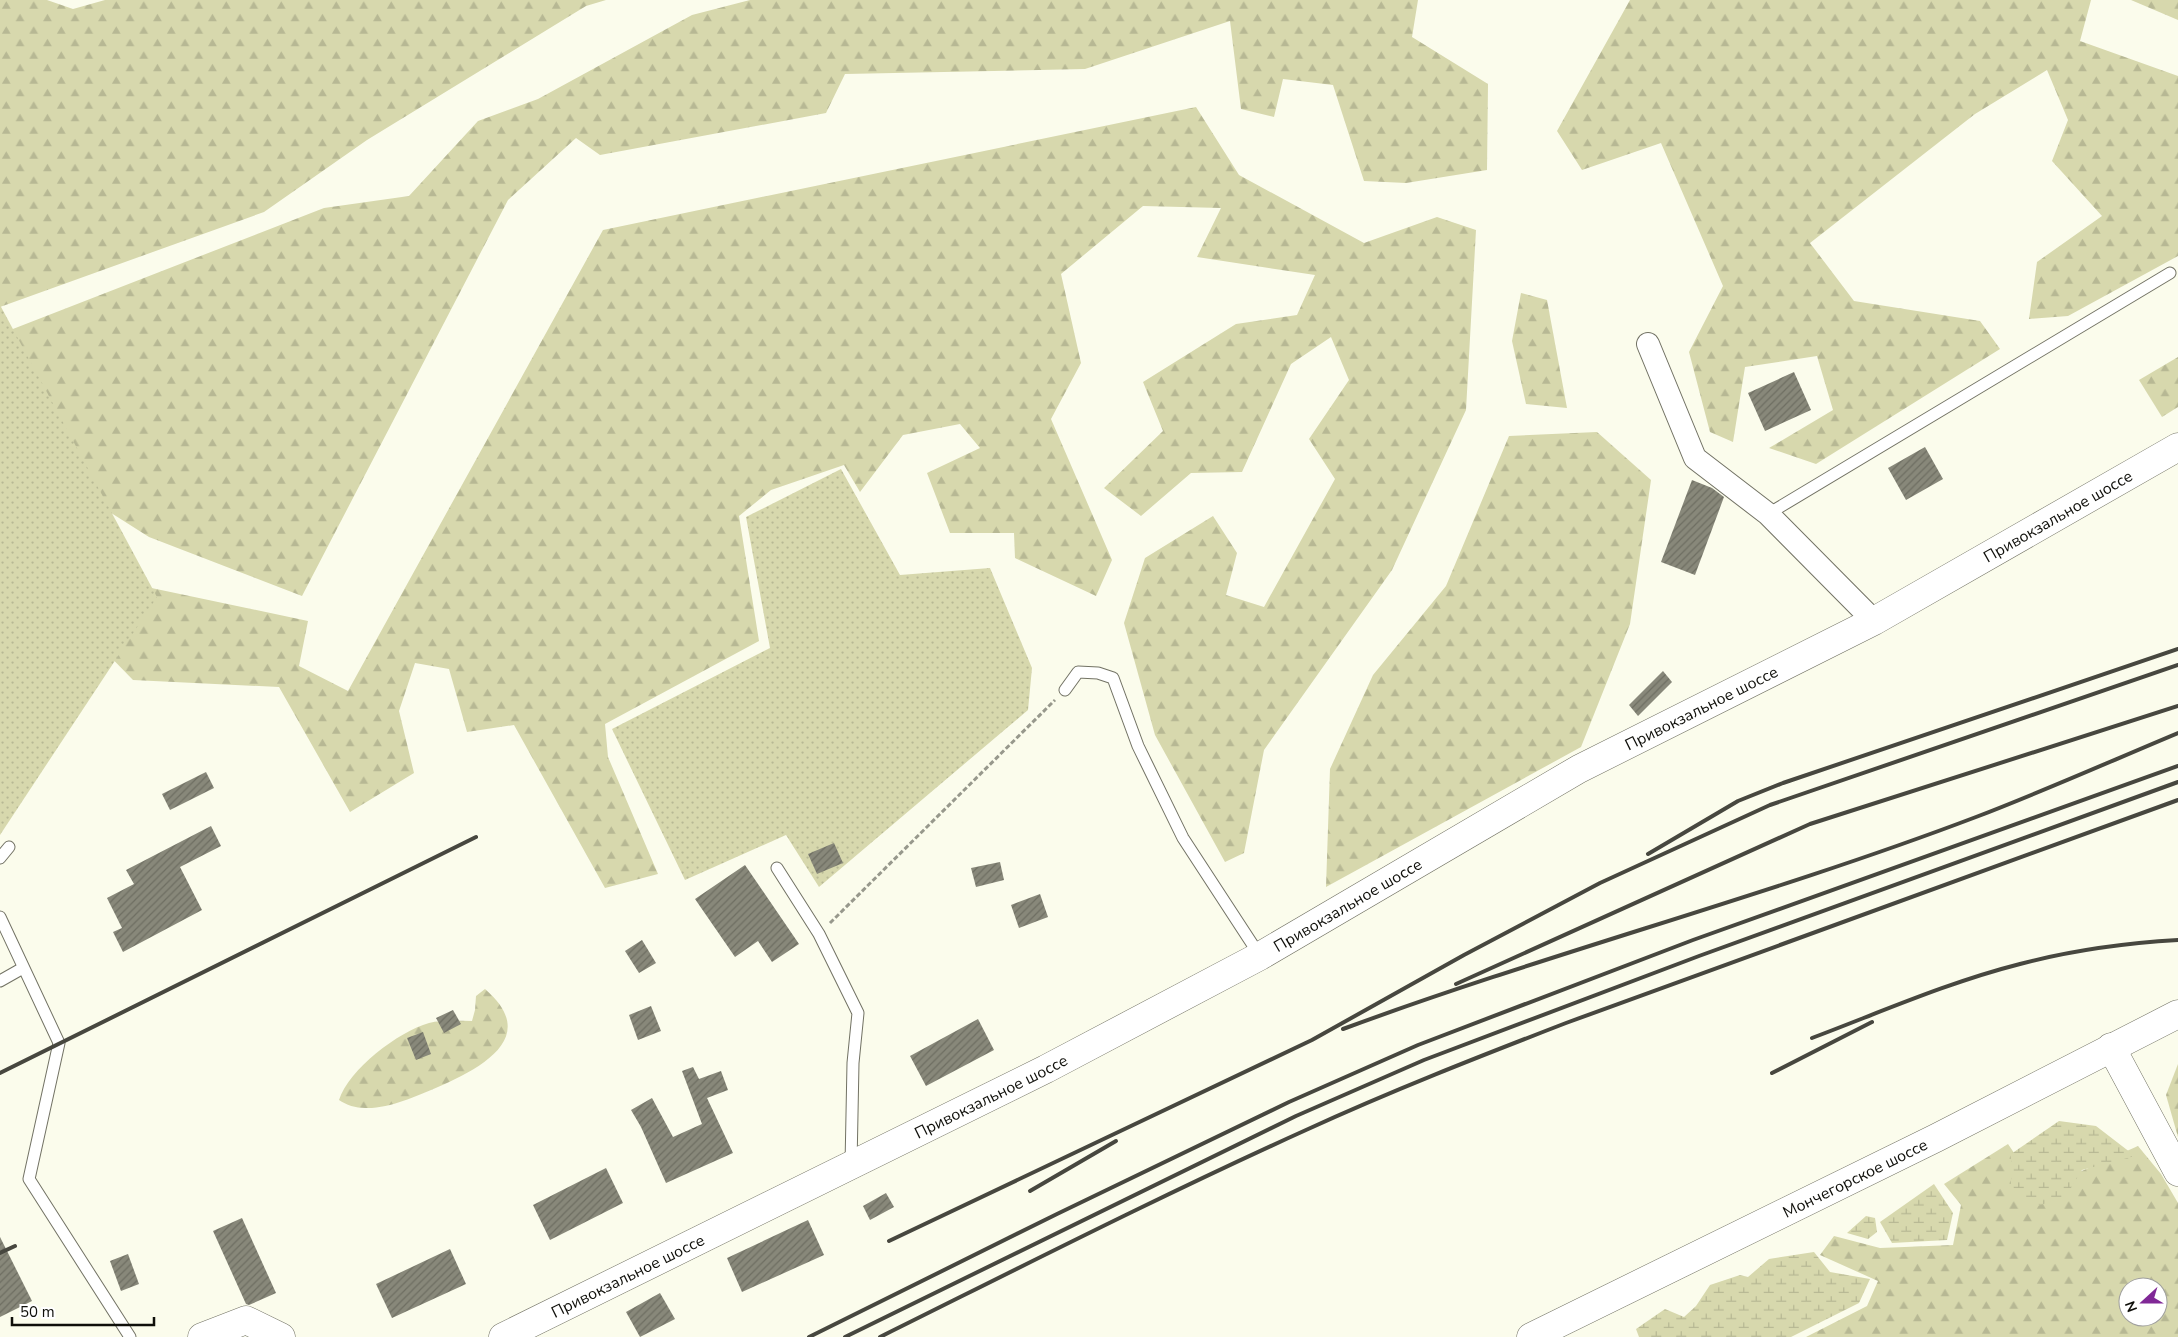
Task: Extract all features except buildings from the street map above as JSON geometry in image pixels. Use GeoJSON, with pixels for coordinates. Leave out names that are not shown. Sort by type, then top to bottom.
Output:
{"type":"FeatureCollection","features":[{"type":"Feature","properties":{"kind":"street"},"geometry":{"type":"LineString","coordinates":[[1648,344],[1695,458],[1768,514],[1874,621]]}},
{"type":"Feature","properties":{"kind":"street","name":"Привокзальное шоссе"},"geometry":{"type":"LineString","coordinates":[[503,1337],[1046,1069],[1260,956],[1579,769],[1874,621],[2178,446]]}},
{"type":"Feature","properties":{"kind":"street","name":"Мончегорское шоссе"},"geometry":{"type":"LineString","coordinates":[[1531,1337],[1936,1138],[2178,1014]]}},
{"type":"Feature","properties":{"kind":"street"},"geometry":{"type":"LineString","coordinates":[[2111,1048],[2178,1172]]}},
{"type":"Feature","properties":{"kind":"street"},"geometry":{"type":"LineString","coordinates":[[202,1337],[246,1320],[281,1337]]}},
{"type":"Feature","properties":{"kind":"lane"},"geometry":{"type":"LineString","coordinates":[[1768,514],[2170,273]]}},
{"type":"Feature","properties":{"kind":"lane"},"geometry":{"type":"LineString","coordinates":[[1065,690],[1078,672],[1098,673],[1113,678],[1138,746],[1183,838],[1260,956]]}},
{"type":"Feature","properties":{"kind":"lane"},"geometry":{"type":"LineString","coordinates":[[0,858],[9,847]]}},
{"type":"Feature","properties":{"kind":"lane"},"geometry":{"type":"LineString","coordinates":[[777,868],[819,934],[858,1013],[853,1063],[851,1166]]}},
{"type":"Feature","properties":{"kind":"lane"},"geometry":{"type":"LineString","coordinates":[[0,917],[59,1043],[29,1178],[130,1337]]}},
{"type":"Feature","properties":{"kind":"lane"},"geometry":{"type":"LineString","coordinates":[[0,980],[23,968]]}},
{"type":"Feature","properties":{"kind":"path"},"geometry":{"type":"LineString","coordinates":[[819,934],[1065,690]]}},
{"type":"Feature","properties":{"kind":"green space"},"geometry":{"type":"Polygon","coordinates":[[[0,0],[47,0],[73,9],[105,0],[606,0],[586,6],[367,140],[264,212],[0,307],[0,0]]]}},
{"type":"Feature","properties":{"kind":"green space"},"geometry":{"type":"Polygon","coordinates":[[[750,0],[1418,0],[1412,37],[1488,84],[1487,170],[1406,183],[1364,181],[1333,85],[1283,79],[1274,117],[1241,109],[1230,21],[1085,69],[845,74],[826,113],[600,155],[576,138],[508,200],[302,596],[149,537],[45,471],[0,334],[324,208],[409,196],[478,121],[538,99],[692,15],[750,0]]]}},
{"type":"Feature","properties":{"kind":"green space"},"geometry":{"type":"Polygon","coordinates":[[[1630,0],[2091,0],[2080,41],[2178,76],[2178,256],[2068,316],[2029,319],[2037,262],[2102,216],[2052,161],[2068,120],[2047,70],[1975,114],[1810,243],[1854,301],[1980,321],[2000,349],[1816,464],[1769,448],[1833,410],[1817,356],[1745,367],[1733,442],[1710,432],[1689,352],[1723,286],[1661,143],[1582,170],[1557,131],[1630,0]]]}},
{"type":"Feature","properties":{"kind":"green space"},"geometry":{"type":"Polygon","coordinates":[[[2131,0],[2178,0],[2178,20],[2131,0]]]}},
{"type":"Feature","properties":{"kind":"green space"},"geometry":{"type":"Polygon","coordinates":[[[1196,107],[1239,175],[1364,243],[1437,217],[1476,230],[1466,410],[1392,570],[1264,750],[1244,853],[1225,862],[1155,735],[1124,623],[1145,558],[1213,516],[1237,553],[1226,595],[1264,607],[1335,479],[1309,439],[1349,380],[1331,337],[1291,364],[1242,472],[1191,473],[1141,516],[1104,488],[1163,431],[1143,382],[1236,324],[1297,315],[1315,275],[1197,257],[1221,208],[1143,206],[1061,274],[1081,363],[1051,419],[1112,560],[1096,596],[1015,558],[1014,533],[950,533],[927,473],[980,448],[960,424],[903,435],[860,492],[844,465],[771,490],[739,516],[759,641],[605,724],[608,757],[658,874],[605,888],[514,725],[467,732],[449,669],[415,663],[399,711],[414,773],[350,812],[279,687],[133,680],[93,639],[123,582],[308,621],[299,666],[348,691],[603,230],[1196,107]]]}},
{"type":"Feature","properties":{"kind":"green space"},"geometry":{"type":"Polygon","coordinates":[[[1521,293],[1547,300],[1567,408],[1526,404],[1512,341],[1521,293]]]}},
{"type":"Feature","properties":{"kind":"green space"},"geometry":{"type":"Polygon","coordinates":[[[0,305],[157,597],[0,835],[0,305]]]}},
{"type":"Feature","properties":{"kind":"green space"},"geometry":{"type":"Polygon","coordinates":[[[2178,357],[2178,407],[2162,417],[2139,380],[2178,357]]]}},
{"type":"Feature","properties":{"kind":"green space"},"geometry":{"type":"Polygon","coordinates":[[[1597,432],[1651,480],[1630,624],[1581,747],[1326,887],[1330,769],[1373,675],[1446,586],[1509,436],[1597,432]]]}},
{"type":"Feature","properties":{"kind":"green space"},"geometry":{"type":"Polygon","coordinates":[[[841,469],[900,575],[990,568],[1032,668],[1028,710],[819,887],[786,835],[685,880],[612,729],[770,648],[746,517],[841,469]]]}},
{"type":"Feature","properties":{"kind":"green space"},"geometry":{"type":"Polygon","coordinates":[[[485,989],[501,1006],[507,1022],[506,1036],[499,1049],[487,1060],[455,1079],[393,1104],[374,1108],[362,1108],[348,1105],[339,1100],[344,1088],[364,1064],[403,1034],[434,1022],[472,1021],[476,996],[485,989]]]}},
{"type":"Feature","properties":{"kind":"green space"},"geometry":{"type":"Polygon","coordinates":[[[2178,1064],[2178,1137],[2166,1095],[2178,1064]]]}},
{"type":"Feature","properties":{"kind":"green space"},"geometry":{"type":"Polygon","coordinates":[[[2059,1121],[2096,1126],[2135,1156],[2082,1170],[2066,1196],[2038,1206],[2011,1191],[2011,1154],[2059,1121]]]}},
{"type":"Feature","properties":{"kind":"green space"},"geometry":{"type":"Polygon","coordinates":[[[2008,1144],[2039,1190],[2138,1146],[2161,1174],[2178,1203],[2178,1337],[1806,1337],[1867,1306],[1878,1281],[1820,1255],[1834,1236],[1880,1248],[1953,1245],[1961,1205],[1944,1184],[2008,1144]]]}},
{"type":"Feature","properties":{"kind":"green space"},"geometry":{"type":"Polygon","coordinates":[[[1934,1184],[1953,1213],[1947,1240],[1892,1243],[1880,1222],[1934,1184]]]}},
{"type":"Feature","properties":{"kind":"green space"},"geometry":{"type":"Polygon","coordinates":[[[1866,1216],[1875,1218],[1877,1232],[1868,1239],[1847,1233],[1866,1216]]]}},
{"type":"Feature","properties":{"kind":"green space"},"geometry":{"type":"Polygon","coordinates":[[[1814,1252],[1830,1272],[1870,1279],[1859,1303],[1791,1337],[1639,1337],[1636,1329],[1665,1309],[1684,1317],[1696,1306],[1710,1285],[1740,1275],[1748,1277],[1769,1259],[1814,1252]]]}},
{"type":"Feature","properties":{"kind":"railway"},"geometry":{"type":"LineString","coordinates":[[1648,854],[1738,801],[1783,783],[2178,649]]}},
{"type":"Feature","properties":{"kind":"railway"},"geometry":{"type":"LineString","coordinates":[[889,1241],[1312,1040],[1464,955],[1600,883],[1770,805],[2178,665]]}},
{"type":"Feature","properties":{"kind":"railway"},"geometry":{"type":"LineString","coordinates":[[1456,984],[1810,824],[2178,706]]}},
{"type":"Feature","properties":{"kind":"railway"},"geometry":{"type":"LineString","coordinates":[[1343,1029],[1501,974],[1898,846],[2001,807],[2178,733]]}},
{"type":"Feature","properties":{"kind":"railway"},"geometry":{"type":"LineString","coordinates":[[809,1337],[1289,1102],[1418,1045],[1693,940],[2178,766]]}},
{"type":"Feature","properties":{"kind":"railway"},"geometry":{"type":"LineString","coordinates":[[845,1337],[1296,1116],[1424,1060],[1699,956],[2178,782]]}},
{"type":"Feature","properties":{"kind":"railway"},"geometry":{"type":"LineString","coordinates":[[880,1337],[1199,1180],[1402,1088],[1566,1023],[2178,800]]}},
{"type":"Feature","properties":{"kind":"railway"},"geometry":{"type":"LineString","coordinates":[[0,1073],[476,837]]}},
{"type":"Feature","properties":{"kind":"railway"},"geometry":{"type":"LineString","coordinates":[[1812,1038],[1941,988],[2020,964],[2098,948],[2178,940]]}},
{"type":"Feature","properties":{"kind":"railway"},"geometry":{"type":"LineString","coordinates":[[1772,1073],[1872,1022]]}},
{"type":"Feature","properties":{"kind":"railway"},"geometry":{"type":"LineString","coordinates":[[1030,1191],[1116,1141]]}},
{"type":"Feature","properties":{"kind":"railway"},"geometry":{"type":"LineString","coordinates":[[0,1253],[15,1246]]}}]}
